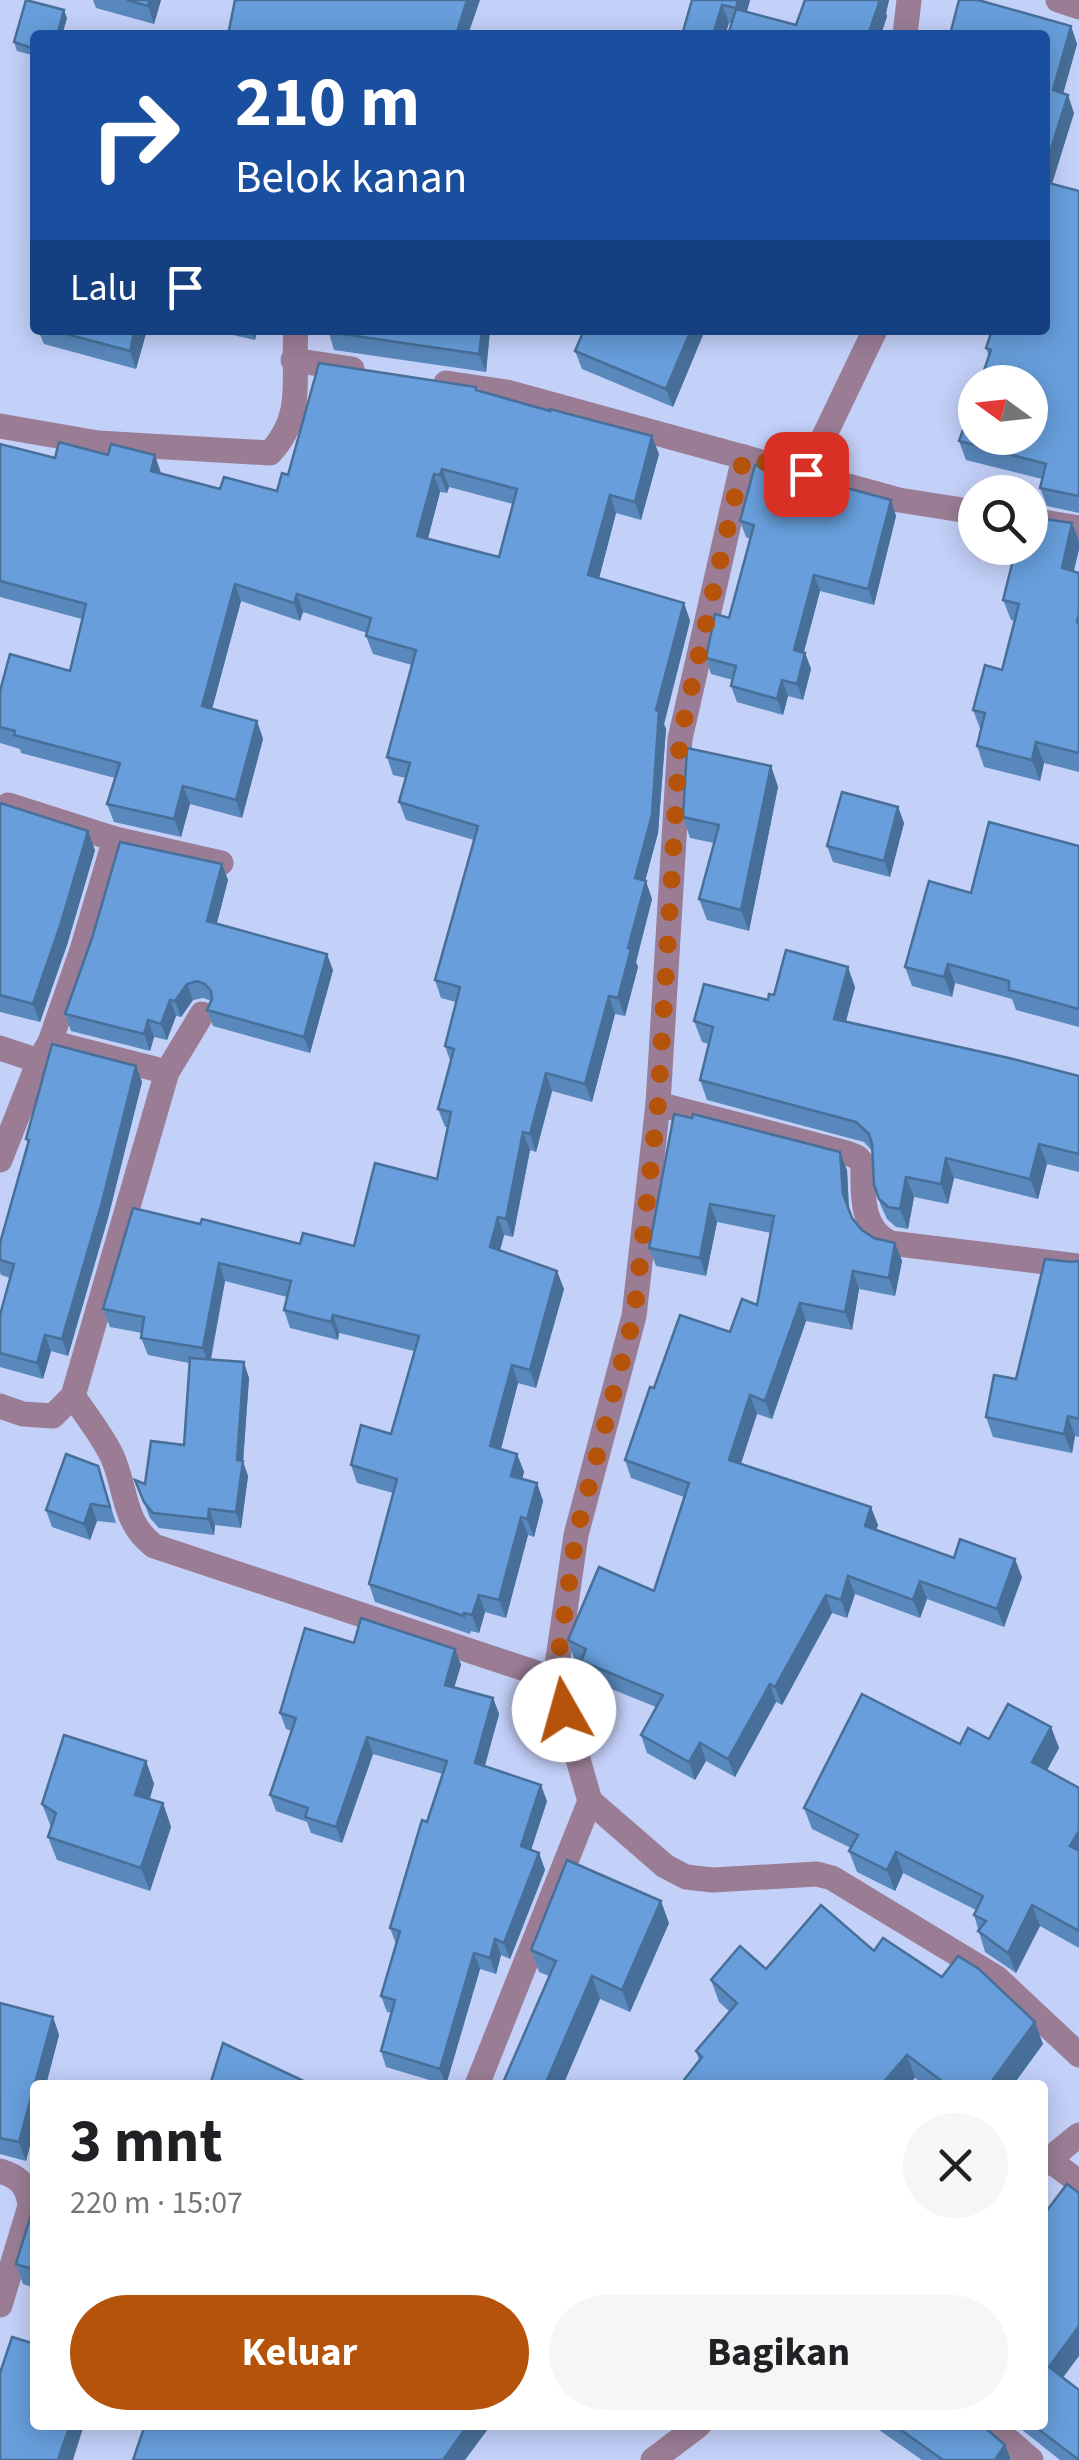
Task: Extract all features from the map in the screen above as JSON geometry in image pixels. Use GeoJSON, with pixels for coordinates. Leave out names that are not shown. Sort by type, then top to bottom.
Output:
{"type":"FeatureCollection","features":[{"type":"Feature","properties":{"kind":"street"},"geometry":{"type":"LineString","coordinates":[[906,30],[909,0]]}},
{"type":"Feature","properties":{"kind":"street"},"geometry":{"type":"LineString","coordinates":[[1058,0],[1079,7]]}},
{"type":"Feature","properties":{"kind":"street"},"geometry":{"type":"LineString","coordinates":[[0,426],[98,443],[270,453],[292,418],[297,390],[293,360],[296,335]]}},
{"type":"Feature","properties":{"kind":"street"},"geometry":{"type":"LineString","coordinates":[[806,474],[872,335]]}},
{"type":"Feature","properties":{"kind":"street"},"geometry":{"type":"LineString","coordinates":[[293,360],[371,372]]}},
{"type":"Feature","properties":{"kind":"street"},"geometry":{"type":"LineString","coordinates":[[429,381],[507,392],[900,500],[958,509]]}},
{"type":"Feature","properties":{"kind":"street"},"geometry":{"type":"LineString","coordinates":[[744,456],[680,738],[658,1104],[634,1316],[576,1535],[555,1679],[590,1801],[664,1866],[686,1878],[818,1874],[832,1878],[997,1978],[1079,2056]]}},
{"type":"Feature","properties":{"kind":"street"},"geometry":{"type":"LineString","coordinates":[[1048,523],[1079,528]]}},
{"type":"Feature","properties":{"kind":"street"},"geometry":{"type":"LineString","coordinates":[[8,805],[115,839],[221,863]]}},
{"type":"Feature","properties":{"kind":"street"},"geometry":{"type":"LineString","coordinates":[[0,1160],[82,950],[115,839]]}},
{"type":"Feature","properties":{"kind":"street"},"geometry":{"type":"LineString","coordinates":[[0,1406],[23,1414],[53,1416],[73,1396],[167,1072],[202,1014]]}},
{"type":"Feature","properties":{"kind":"street"},"geometry":{"type":"LineString","coordinates":[[0,1048],[167,1072]]}},
{"type":"Feature","properties":{"kind":"street"},"geometry":{"type":"LineString","coordinates":[[658,1104],[856,1157],[862,1164],[863,1198],[872,1230],[890,1243],[1079,1266]]}},
{"type":"Feature","properties":{"kind":"street"},"geometry":{"type":"LineString","coordinates":[[73,1396],[112,1455],[140,1536],[154,1546],[555,1679]]}},
{"type":"Feature","properties":{"kind":"street"},"geometry":{"type":"LineString","coordinates":[[479,2080],[590,1801]]}},
{"type":"Feature","properties":{"kind":"street"},"geometry":{"type":"LineString","coordinates":[[1048,2160],[1079,2135]]}},
{"type":"Feature","properties":{"kind":"street"},"geometry":{"type":"LineString","coordinates":[[1048,2163],[1079,2182]]}},
{"type":"Feature","properties":{"kind":"street"},"geometry":{"type":"LineString","coordinates":[[0,2172],[12,2174],[25,2184],[30,2206],[0,2305]]}},
{"type":"Feature","properties":{"kind":"street"},"geometry":{"type":"LineString","coordinates":[[653,2460],[693,2430]]}},
{"type":"Feature","properties":{"kind":"street"},"geometry":{"type":"LineString","coordinates":[[997,2430],[1031,2460]]}},
{"type":"Feature","properties":{"kind":"building"},"geometry":{"type":"Polygon","coordinates":[[[26,0],[64,10],[58,30],[30,30],[30,47],[14,42],[26,0]]]}},
{"type":"Feature","properties":{"kind":"building"},"geometry":{"type":"Polygon","coordinates":[[[127,0],[149,0],[148,6],[127,0]]]}},
{"type":"Feature","properties":{"kind":"building"},"geometry":{"type":"Polygon","coordinates":[[[235,0],[467,0],[458,30],[229,30],[235,0]]]}},
{"type":"Feature","properties":{"kind":"building"},"geometry":{"type":"Polygon","coordinates":[[[692,0],[738,0],[736,8],[722,5],[714,30],[683,30],[692,0]]]}},
{"type":"Feature","properties":{"kind":"building"},"geometry":{"type":"Polygon","coordinates":[[[805,0],[880,0],[870,30],[730,30],[736,9],[796,25],[805,0]]]}},
{"type":"Feature","properties":{"kind":"building"},"geometry":{"type":"Polygon","coordinates":[[[959,0],[978,0],[1071,26],[1053,90],[1068,95],[1050,152],[1050,30],[951,30],[959,0]]]}},
{"type":"Feature","properties":{"kind":"building"},"geometry":{"type":"Polygon","coordinates":[[[1050,183],[1079,191],[1079,496],[1048,490],[1048,475],[1043,475],[1046,464],[1012,455],[1048,455],[1048,365],[986,365],[991,350],[986,348],[990,335],[1050,335],[1050,183]]]}},
{"type":"Feature","properties":{"kind":"building"},"geometry":{"type":"Polygon","coordinates":[[[70,335],[134,335],[130,351],[70,335]]]}},
{"type":"Feature","properties":{"kind":"building"},"geometry":{"type":"Polygon","coordinates":[[[349,335],[481,335],[479,354],[349,335]]]}},
{"type":"Feature","properties":{"kind":"building"},"geometry":{"type":"Polygon","coordinates":[[[582,335],[689,335],[666,389],[575,351],[582,335]]]}},
{"type":"Feature","properties":{"kind":"building"},"geometry":{"type":"Polygon","coordinates":[[[319,363],[476,387],[550,411],[652,436],[635,502],[610,495],[588,575],[684,603],[656,710],[659,711],[652,815],[635,878],[646,881],[618,998],[609,996],[585,1084],[546,1073],[530,1134],[523,1132],[506,1219],[498,1217],[490,1247],[557,1271],[530,1370],[512,1365],[490,1446],[517,1454],[511,1476],[537,1483],[527,1519],[521,1517],[499,1600],[479,1595],[472,1615],[464,1616],[369,1584],[397,1479],[351,1465],[361,1425],[391,1434],[419,1336],[333,1315],[331,1322],[284,1310],[291,1281],[219,1263],[203,1348],[141,1338],[144,1317],[103,1309],[133,1208],[200,1224],[202,1219],[300,1244],[303,1233],[354,1246],[375,1163],[437,1179],[451,1112],[438,1109],[454,1049],[445,1046],[460,987],[435,980],[478,826],[399,802],[410,763],[387,757],[416,650],[366,636],[371,618],[297,594],[294,603],[235,584],[202,706],[257,721],[236,800],[183,786],[174,819],[107,804],[120,763],[14,735],[15,731],[0,727],[0,691],[10,654],[70,671],[86,604],[0,581],[0,444],[55,458],[59,442],[108,455],[111,444],[155,455],[151,471],[220,489],[224,477],[277,491],[282,473],[288,475],[319,363]],[[442,469],[440,475],[434,474],[417,536],[499,557],[517,489],[442,469]]]}},
{"type":"Feature","properties":{"kind":"building"},"geometry":{"type":"Polygon","coordinates":[[[755,465],[891,500],[868,589],[814,575],[794,650],[805,653],[797,684],[782,680],[777,699],[731,686],[736,666],[706,658],[715,614],[729,618],[754,525],[740,521],[755,465]]]}},
{"type":"Feature","properties":{"kind":"building"},"geometry":{"type":"Polygon","coordinates":[[[1048,519],[1072,523],[1062,568],[1079,573],[1079,753],[1036,742],[1032,760],[977,746],[985,713],[973,710],[985,665],[1002,670],[1019,604],[1003,600],[1012,565],[1048,565],[1048,519]]]}},
{"type":"Feature","properties":{"kind":"building"},"geometry":{"type":"Polygon","coordinates":[[[687,748],[771,766],[741,910],[699,899],[719,825],[683,817],[687,748]]]}},
{"type":"Feature","properties":{"kind":"building"},"geometry":{"type":"Polygon","coordinates":[[[842,792],[898,807],[884,861],[827,846],[842,792]]]}},
{"type":"Feature","properties":{"kind":"building"},"geometry":{"type":"Polygon","coordinates":[[[0,803],[88,831],[33,1004],[0,995],[0,803]]]}},
{"type":"Feature","properties":{"kind":"building"},"geometry":{"type":"Polygon","coordinates":[[[989,822],[1079,846],[1079,1009],[1009,990],[1009,981],[948,964],[944,977],[905,967],[929,881],[971,893],[989,822]]]}},
{"type":"Feature","properties":{"kind":"building"},"geometry":{"type":"Polygon","coordinates":[[[120,842],[222,864],[207,921],[327,954],[304,1037],[207,1010],[211,991],[197,981],[187,984],[175,1001],[170,1000],[161,1024],[148,1020],[144,1034],[65,1014],[120,842]]]}},
{"type":"Feature","properties":{"kind":"building"},"geometry":{"type":"Polygon","coordinates":[[[786,950],[848,967],[834,1019],[1079,1076],[1079,1154],[1039,1144],[1030,1179],[946,1158],[941,1184],[906,1177],[900,1209],[888,1207],[879,1199],[874,1185],[869,1134],[856,1122],[700,1080],[713,1027],[694,1021],[704,984],[768,1000],[769,994],[774,995],[786,950]]]}},
{"type":"Feature","properties":{"kind":"building"},"geometry":{"type":"Polygon","coordinates":[[[52,1044],[136,1066],[62,1339],[45,1335],[37,1363],[0,1353],[0,1315],[14,1264],[0,1260],[0,1243],[52,1044]]]}},
{"type":"Feature","properties":{"kind":"building"},"geometry":{"type":"Polygon","coordinates":[[[674,1114],[692,1118],[693,1114],[840,1152],[843,1194],[852,1218],[874,1238],[895,1243],[889,1278],[853,1271],[845,1312],[800,1303],[765,1401],[750,1395],[729,1460],[871,1507],[865,1526],[954,1558],[960,1539],[1015,1559],[997,1609],[920,1581],[913,1600],[848,1576],[841,1600],[826,1595],[775,1687],[770,1684],[728,1759],[700,1743],[689,1762],[641,1735],[663,1695],[581,1661],[586,1649],[568,1640],[599,1567],[654,1591],[689,1483],[625,1460],[680,1315],[730,1332],[742,1299],[757,1305],[774,1216],[710,1204],[700,1258],[649,1248],[674,1114]]]}},
{"type":"Feature","properties":{"kind":"building"},"geometry":{"type":"Polygon","coordinates":[[[1045,1259],[1079,1261],[1079,1419],[1068,1416],[1064,1434],[986,1417],[994,1375],[1016,1379],[1045,1259]]]}},
{"type":"Feature","properties":{"kind":"building"},"geometry":{"type":"Polygon","coordinates":[[[190,1358],[244,1362],[237,1460],[243,1461],[236,1512],[209,1509],[208,1519],[153,1513],[135,1480],[145,1484],[151,1441],[184,1445],[190,1358]]]}},
{"type":"Feature","properties":{"kind":"building"},"geometry":{"type":"Polygon","coordinates":[[[66,1454],[98,1466],[110,1507],[91,1504],[84,1524],[46,1510],[66,1454]]]}},
{"type":"Feature","properties":{"kind":"building"},"geometry":{"type":"Polygon","coordinates":[[[361,1618],[455,1649],[445,1685],[493,1698],[475,1763],[541,1785],[521,1846],[539,1853],[504,1943],[495,1939],[490,1958],[474,1953],[440,2069],[381,2051],[395,2000],[381,1996],[400,1931],[390,1928],[422,1820],[427,1822],[447,1761],[367,1737],[336,1827],[305,1817],[308,1808],[270,1795],[296,1718],[280,1713],[305,1628],[354,1643],[361,1618]]]}},
{"type":"Feature","properties":{"kind":"building"},"geometry":{"type":"Polygon","coordinates":[[[862,1694],[960,1744],[968,1728],[989,1739],[1008,1704],[1051,1727],[1032,1762],[1079,1788],[1079,1831],[1070,1846],[1079,1851],[1079,1931],[1032,1905],[1008,1953],[978,1931],[986,1921],[974,1915],[983,1896],[896,1852],[887,1870],[849,1851],[858,1835],[804,1808],[862,1694]]]}},
{"type":"Feature","properties":{"kind":"building"},"geometry":{"type":"Polygon","coordinates":[[[64,1735],[146,1761],[135,1795],[163,1803],[141,1868],[48,1837],[56,1813],[42,1804],[64,1735]]]}},
{"type":"Feature","properties":{"kind":"building"},"geometry":{"type":"Polygon","coordinates":[[[567,1860],[661,1901],[622,1990],[592,1976],[547,2080],[504,2080],[556,1961],[531,1950],[567,1860]]]}},
{"type":"Feature","properties":{"kind":"building"},"geometry":{"type":"Polygon","coordinates":[[[821,1905],[874,1951],[883,1938],[942,1977],[958,1956],[979,1969],[1035,2022],[993,2080],[940,2080],[907,2055],[885,2080],[684,2080],[702,2057],[696,2051],[737,2003],[711,1980],[740,1946],[766,1969],[821,1905]]]}},
{"type":"Feature","properties":{"kind":"building"},"geometry":{"type":"Polygon","coordinates":[[[0,2003],[53,2017],[36,2080],[30,2080],[30,2102],[19,2142],[0,2138],[0,2003]]]}},
{"type":"Feature","properties":{"kind":"building"},"geometry":{"type":"Polygon","coordinates":[[[223,2043],[301,2080],[212,2080],[223,2043]]]}},
{"type":"Feature","properties":{"kind":"building"},"geometry":{"type":"Polygon","coordinates":[[[1067,2184],[1079,2193],[1079,2326],[1049,2367],[1079,2390],[1079,2460],[1040,2430],[1048,2430],[1048,2209],[1067,2184]]]}},
{"type":"Feature","properties":{"kind":"building"},"geometry":{"type":"Polygon","coordinates":[[[30,2218],[30,2268],[16,2264],[30,2218]]]}},
{"type":"Feature","properties":{"kind":"building"},"geometry":{"type":"Polygon","coordinates":[[[12,2337],[30,2342],[30,2430],[68,2430],[58,2460],[0,2460],[0,2373],[12,2337]]]}},
{"type":"Feature","properties":{"kind":"building"},"geometry":{"type":"Polygon","coordinates":[[[143,2430],[464,2430],[443,2460],[133,2460],[143,2430]]]}},
{"type":"Feature","properties":{"kind":"building"},"geometry":{"type":"Polygon","coordinates":[[[901,2430],[988,2430],[1005,2445],[995,2460],[943,2460],[901,2430]]]}},
{"type":"Feature","properties":{"kind":"route"},"geometry":{"type":"LineString","coordinates":[[564,1710],[555,1679],[576,1535],[634,1316],[658,1104],[680,738],[744,456],[806,474]]}}]}
